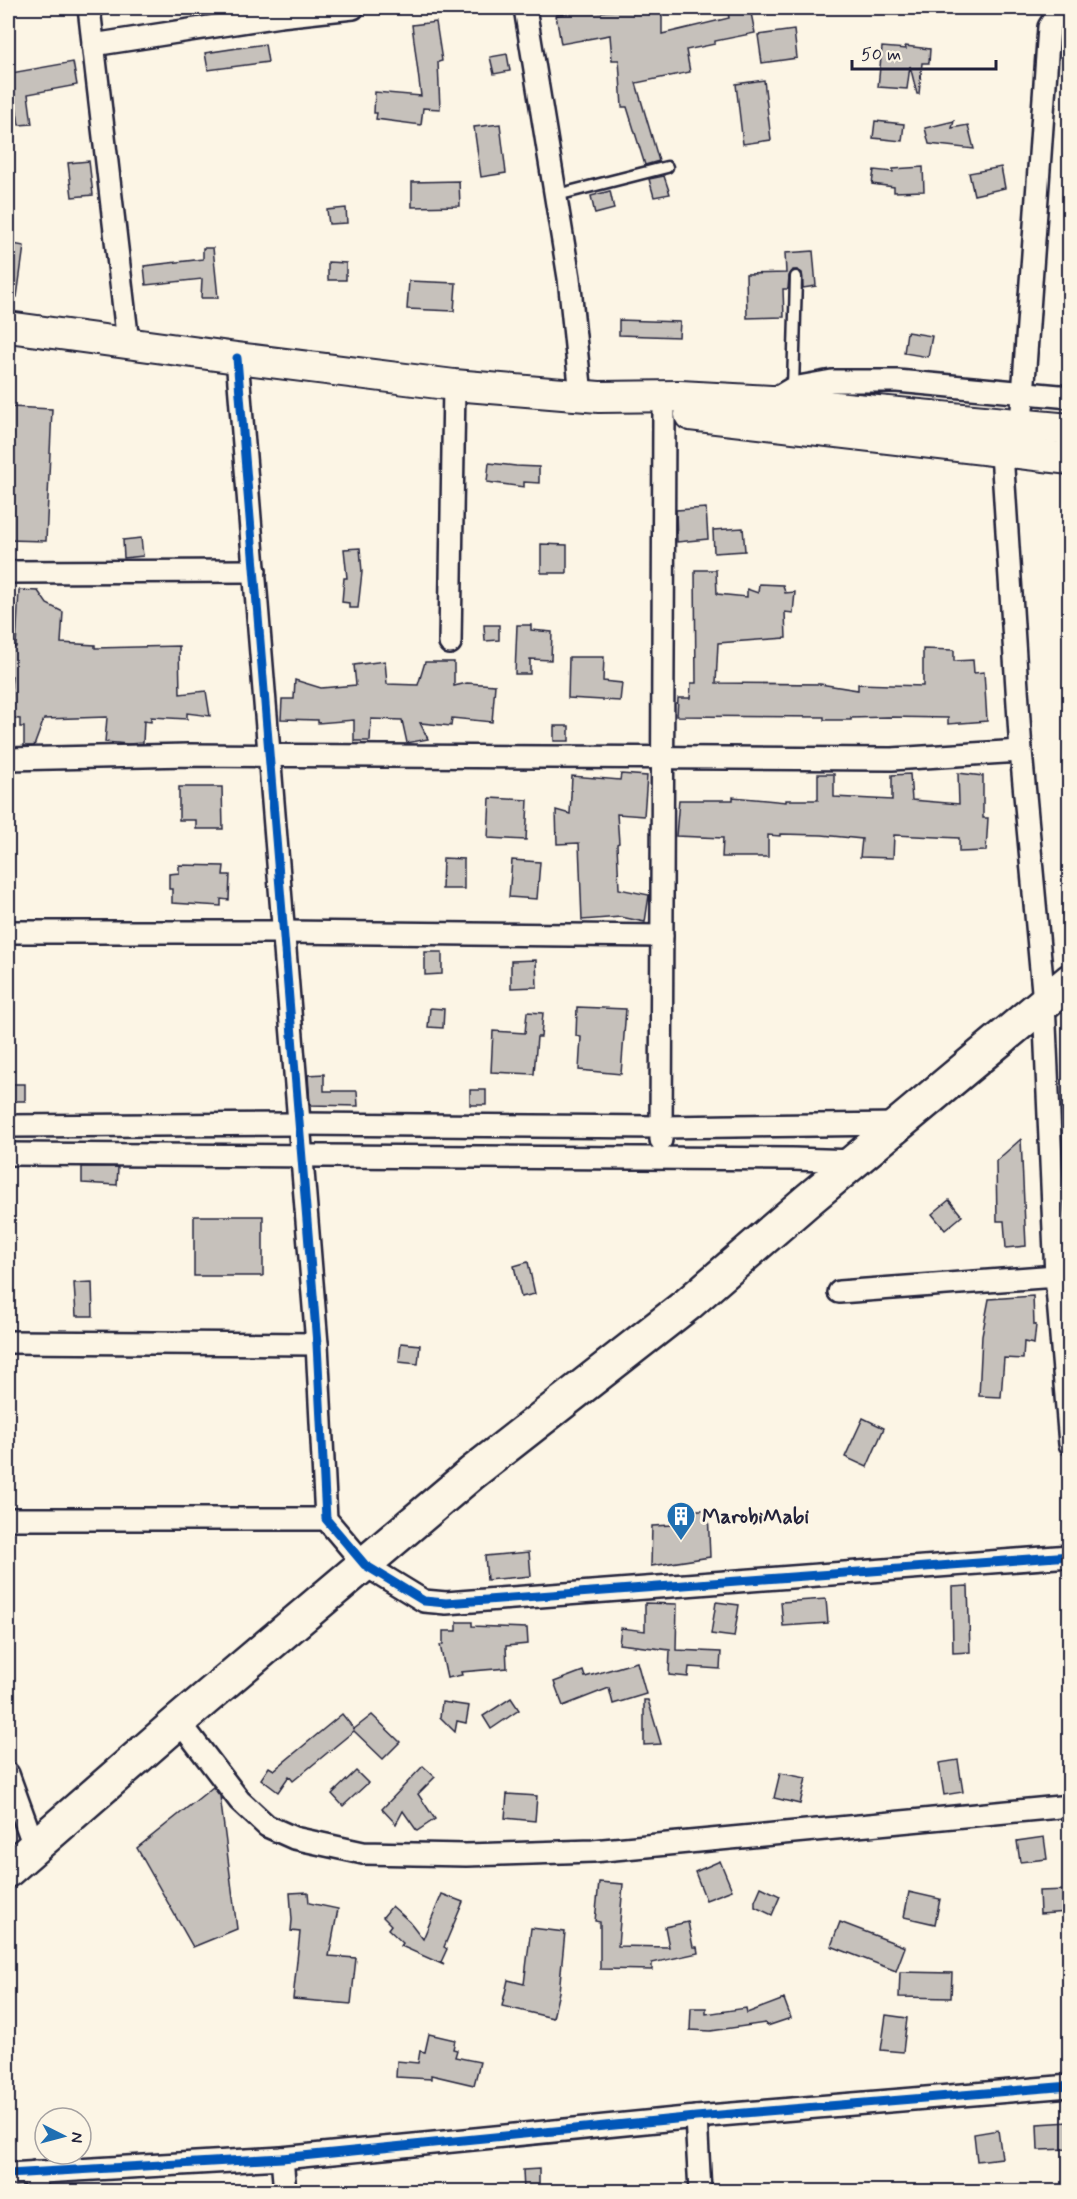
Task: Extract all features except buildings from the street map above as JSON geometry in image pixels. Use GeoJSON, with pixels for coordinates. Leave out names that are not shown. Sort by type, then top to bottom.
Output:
{"type":"FeatureCollection","features":[{"type":"Feature","properties":{"kind":"highway"},"geometry":{"type":"LineString","coordinates":[[8,1870],[179,1721],[472,1473],[688,1304],[1070,981]]}},
{"type":"Feature","properties":{"kind":"main road"},"geometry":{"type":"LineString","coordinates":[[8,327],[454,385],[590,396],[782,394],[1070,429]]}},
{"type":"Feature","properties":{"kind":"main road"},"geometry":{"type":"LineString","coordinates":[[590,396],[664,412],[1002,453],[1070,459]]}},
{"type":"Feature","properties":{"kind":"street"},"geometry":{"type":"LineString","coordinates":[[89,8],[128,343]]}},
{"type":"Feature","properties":{"kind":"street"},"geometry":{"type":"LineString","coordinates":[[93,45],[280,16],[353,8]]}},
{"type":"Feature","properties":{"kind":"street"},"geometry":{"type":"LineString","coordinates":[[525,8],[590,396]]}},
{"type":"Feature","properties":{"kind":"street"},"geometry":{"type":"LineString","coordinates":[[1021,424],[1049,27],[1060,9],[1064,8]]}},
{"type":"Feature","properties":{"kind":"street"},"geometry":{"type":"LineString","coordinates":[[237,358],[317,1344],[326,1519],[365,1564],[424,1601],[446,1603],[1070,1556]]}},
{"type":"Feature","properties":{"kind":"street"},"geometry":{"type":"LineString","coordinates":[[782,394],[832,381],[897,381],[1070,398]]}},
{"type":"Feature","properties":{"kind":"street"},"geometry":{"type":"LineString","coordinates":[[450,643],[454,385]]}},
{"type":"Feature","properties":{"kind":"street"},"geometry":{"type":"LineString","coordinates":[[661,1158],[664,412]]}},
{"type":"Feature","properties":{"kind":"street"},"geometry":{"type":"LineString","coordinates":[[1002,453],[1022,751],[1044,1002],[1063,1275],[1070,1444]]}},
{"type":"Feature","properties":{"kind":"street"},"geometry":{"type":"LineString","coordinates":[[8,572],[255,571]]}},
{"type":"Feature","properties":{"kind":"street"},"geometry":{"type":"LineString","coordinates":[[8,759],[270,756],[892,759],[1022,751]]}},
{"type":"Feature","properties":{"kind":"street"},"geometry":{"type":"LineString","coordinates":[[8,932],[662,936]]}},
{"type":"Feature","properties":{"kind":"street"},"geometry":{"type":"LineString","coordinates":[[8,1126],[298,1124],[662,1127],[899,1124]]}},
{"type":"Feature","properties":{"kind":"street"},"geometry":{"type":"LineString","coordinates":[[8,1154],[856,1161]]}},
{"type":"Feature","properties":{"kind":"street"},"geometry":{"type":"LineString","coordinates":[[838,1292],[1063,1275]]}},
{"type":"Feature","properties":{"kind":"street"},"geometry":{"type":"LineString","coordinates":[[8,1342],[317,1344]]}},
{"type":"Feature","properties":{"kind":"street"},"geometry":{"type":"LineString","coordinates":[[8,1519],[326,1519]]}},
{"type":"Feature","properties":{"kind":"street"},"geometry":{"type":"LineString","coordinates":[[179,1721],[240,1801],[267,1826],[294,1838],[363,1853],[466,1855],[593,1851],[1070,1806]]}},
{"type":"Feature","properties":{"kind":"street"},"geometry":{"type":"LineString","coordinates":[[8,1774],[34,1846]]}},
{"type":"Feature","properties":{"kind":"street"},"geometry":{"type":"LineString","coordinates":[[8,2174],[35,2182],[696,2117],[1070,2086]]}},
{"type":"Feature","properties":{"kind":"street"},"geometry":{"type":"LineString","coordinates":[[696,2117],[700,2192]]}},
{"type":"Feature","properties":{"kind":"street"},"geometry":{"type":"LineString","coordinates":[[282,2158],[285,2192]]}},
{"type":"Feature","properties":{"kind":"lane"},"geometry":{"type":"LineString","coordinates":[[557,195],[667,167]]}},
{"type":"Feature","properties":{"kind":"lane"},"geometry":{"type":"LineString","coordinates":[[782,394],[796,277]]}},
{"type":"Feature","properties":{"kind":"cycle path"},"geometry":{"type":"LineString","coordinates":[[237,358],[317,1344],[326,1519],[365,1565],[424,1601],[446,1603],[1070,1556]]}},
{"type":"Feature","properties":{"kind":"cycle path"},"geometry":{"type":"LineString","coordinates":[[8,2174],[282,2158],[696,2117],[1070,2086]]}},
{"type":"Feature","properties":{"kind":"place","name":"MarobiMabi"},"geometry":{"type":"Point","coordinates":[681,1542]}}]}
